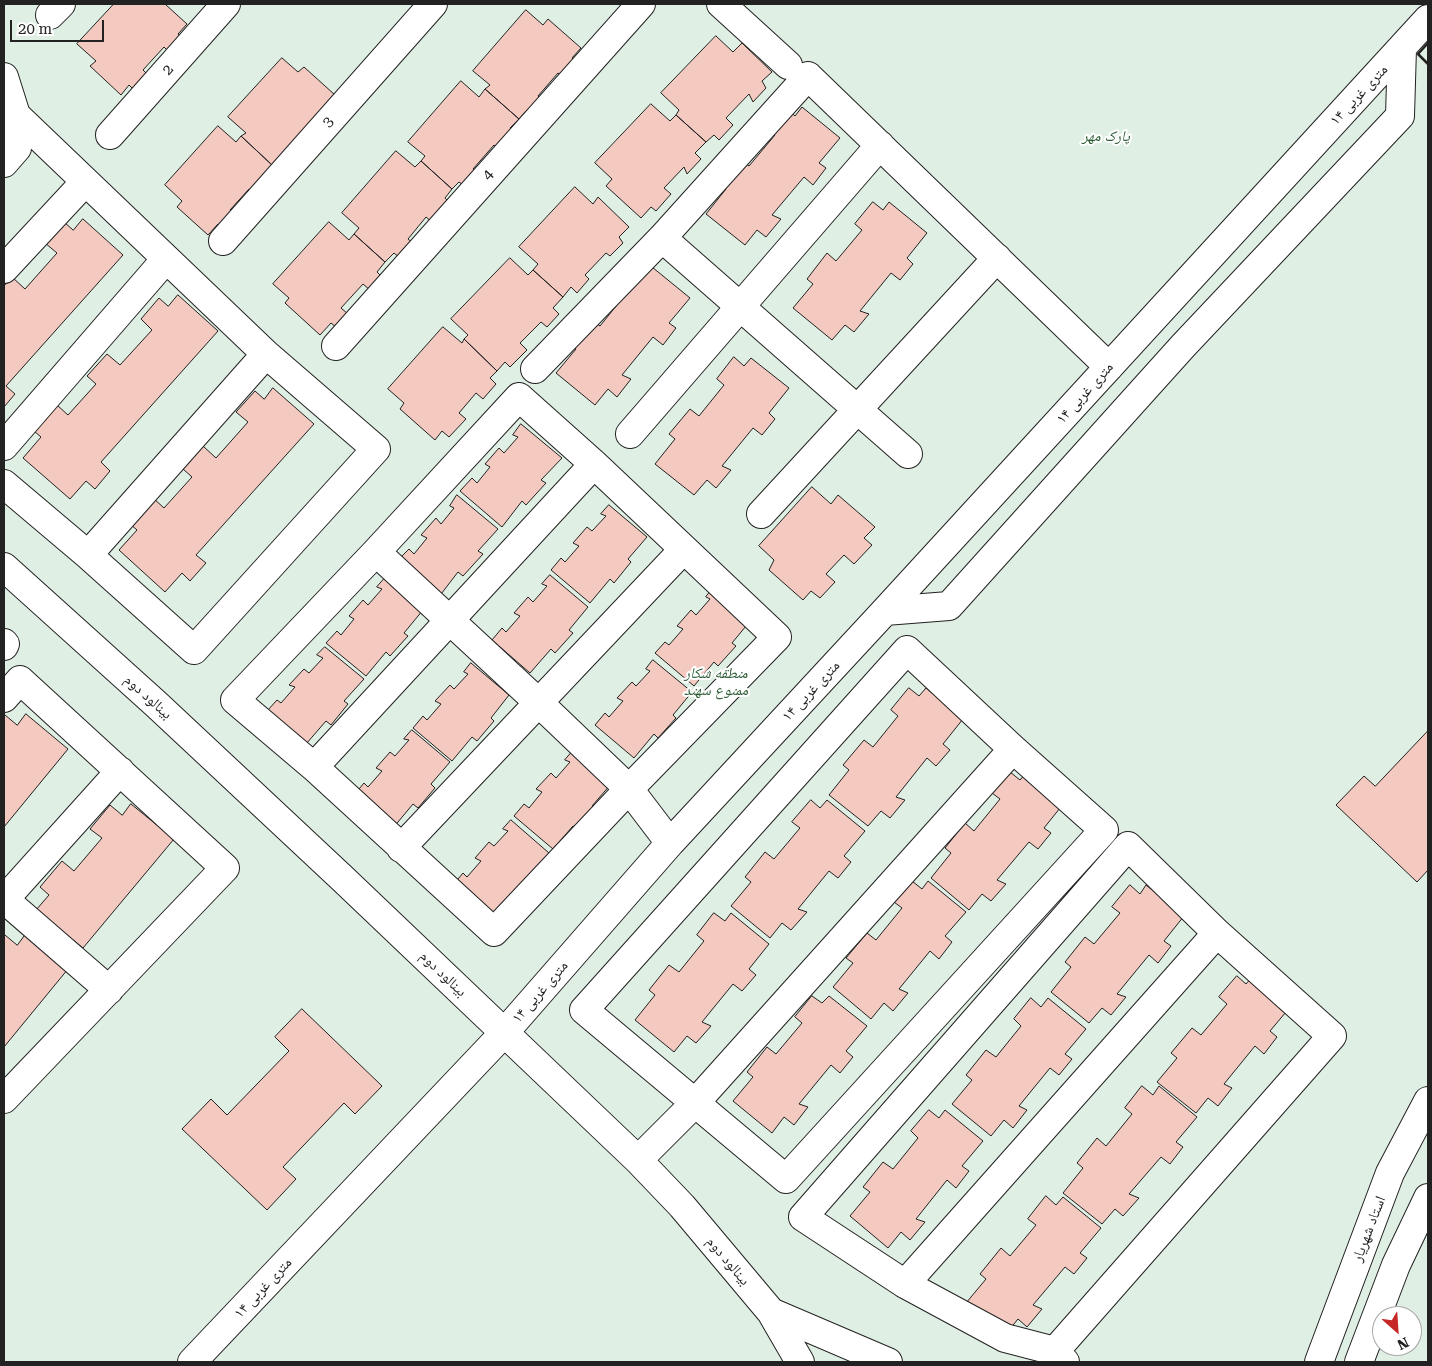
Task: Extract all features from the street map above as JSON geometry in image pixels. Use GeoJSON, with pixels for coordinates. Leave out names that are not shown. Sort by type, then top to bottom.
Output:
{"type":"FeatureCollection","features":[{"type":"Feature","properties":{"kind":"street","name":"2"},"geometry":{"type":"LineString","coordinates":[[110,135],[226,4]]}},
{"type":"Feature","properties":{"kind":"street","name":"3"},"geometry":{"type":"LineString","coordinates":[[223,241],[434,4]]}},
{"type":"Feature","properties":{"kind":"street","name":"4"},"geometry":{"type":"LineString","coordinates":[[336,346],[641,4]]}},
{"type":"Feature","properties":{"kind":"street"},"geometry":{"type":"LineString","coordinates":[[721,4],[788,65]]}},
{"type":"Feature","properties":{"kind":"street","name":"۱۴ متری غربی"},"geometry":{"type":"LineString","coordinates":[[192,1362],[504,1033],[670,843],[1428,19]]}},
{"type":"Feature","properties":{"kind":"street"},"geometry":{"type":"LineString","coordinates":[[885,611],[949,606],[1183,346],[1400,116],[1402,48]]}},
{"type":"Feature","properties":{"kind":"street"},"geometry":{"type":"LineString","coordinates":[[4,76],[10,115],[18,148],[4,163]]}},
{"type":"Feature","properties":{"kind":"street"},"geometry":{"type":"LineString","coordinates":[[535,369],[662,238],[808,76],[1109,367]]}},
{"type":"Feature","properties":{"kind":"street"},"geometry":{"type":"LineString","coordinates":[[4,484],[88,555],[194,650],[376,449],[266,354],[84,182],[10,115]]}},
{"type":"Feature","properties":{"kind":"street"},"geometry":{"type":"LineString","coordinates":[[630,434],[880,145]]}},
{"type":"Feature","properties":{"kind":"street"},"geometry":{"type":"LineString","coordinates":[[4,269],[84,182]]}},
{"type":"Feature","properties":{"kind":"street"},"geometry":{"type":"LineString","coordinates":[[662,238],[908,454]]}},
{"type":"Feature","properties":{"kind":"street"},"geometry":{"type":"LineString","coordinates":[[761,514],[996,258]]}},
{"type":"Feature","properties":{"kind":"street"},"geometry":{"type":"LineString","coordinates":[[4,446],[166,259]]}},
{"type":"Feature","properties":{"kind":"street"},"geometry":{"type":"LineString","coordinates":[[88,555],[266,354]]}},
{"type":"Feature","properties":{"kind":"street"},"geometry":{"type":"LineString","coordinates":[[519,397],[594,464],[684,549],[777,637],[629,789],[494,932],[314,767],[235,700],[376,552],[519,397]]}},
{"type":"Feature","properties":{"kind":"street"},"geometry":{"type":"LineString","coordinates":[[314,767],[594,464]]}},
{"type":"Feature","properties":{"kind":"street"},"geometry":{"type":"LineString","coordinates":[[401,848],[684,549]]}},
{"type":"Feature","properties":{"kind":"street"},"geometry":{"type":"LineString","coordinates":[[376,552],[540,703],[629,789],[670,843]]}},
{"type":"Feature","properties":{"kind":"street","name":"بینالود دوم"},"geometry":{"type":"LineString","coordinates":[[4,567],[170,717],[638,1160],[682,1206],[771,1312],[888,1362]]}},
{"type":"Feature","properties":{"kind":"street"},"geometry":{"type":"LineString","coordinates":[[907,650],[1104,830],[786,1179],[695,1103],[584,1010],[907,650]]}},
{"type":"Feature","properties":{"kind":"street"},"geometry":{"type":"LineString","coordinates":[[4,698],[20,680],[226,868],[4,1099]]}},
{"type":"Feature","properties":{"kind":"street"},"geometry":{"type":"LineString","coordinates":[[638,1160],[695,1103],[1013,748]]}},
{"type":"Feature","properties":{"kind":"street"},"geometry":{"type":"LineString","coordinates":[[109,990],[4,899],[120,771]]}},
{"type":"Feature","properties":{"kind":"street"},"geometry":{"type":"LineString","coordinates":[[1128,846],[1217,933],[1332,1036],[1060,1357],[1005,1338],[905,1284],[803,1217],[1128,846]]}},
{"type":"Feature","properties":{"kind":"street"},"geometry":{"type":"LineString","coordinates":[[905,1284],[1217,933]]}},
{"type":"Feature","properties":{"kind":"street","name":"استاد شهریار"},"geometry":{"type":"LineString","coordinates":[[1319,1362],[1390,1174],[1428,1101]]}},
{"type":"Feature","properties":{"kind":"street"},"geometry":{"type":"LineString","coordinates":[[1359,1362],[1396,1265],[1428,1198]]}},
{"type":"Feature","properties":{"kind":"street"},"geometry":{"type":"LineString","coordinates":[[771,1312],[800,1362]]}},
{"type":"Feature","properties":{"kind":"green space","name":"منطقه شکار ممنوع سهند"},"geometry":{"type":"Polygon","coordinates":[[[4,4],[1428,4],[1428,1362],[4,1362],[4,4]]]}},
{"type":"Feature","properties":{"kind":"building"},"geometry":{"type":"Polygon","coordinates":[[[114,4],[165,4],[187,24],[178,34],[183,38],[169,52],[164,47],[143,70],[148,75],[134,90],[129,85],[121,95],[90,66],[96,61],[77,44],[114,4]]]}},
{"type":"Feature","properties":{"kind":"building"},"geometry":{"type":"Polygon","coordinates":[[[526,10],[543,25],[548,19],[581,48],[572,58],[577,62],[564,77],[558,73],[538,96],[543,101],[531,115],[526,111],[519,119],[485,89],[490,85],[473,71],[526,10]]]}},
{"type":"Feature","properties":{"kind":"building"},"geometry":{"type":"Polygon","coordinates":[[[716,36],[733,52],[742,43],[772,72],[762,81],[766,88],[753,102],[749,94],[726,118],[733,125],[719,140],[714,135],[706,142],[676,115],[679,110],[661,93],[716,36]]]}},
{"type":"Feature","properties":{"kind":"building"},"geometry":{"type":"Polygon","coordinates":[[[282,58],[298,72],[304,67],[335,95],[326,104],[332,109],[314,118],[294,140],[299,145],[285,161],[280,156],[272,165],[241,136],[246,133],[228,117],[282,58]]]}},
{"type":"Feature","properties":{"kind":"building"},"geometry":{"type":"Polygon","coordinates":[[[461,81],[479,97],[485,89],[519,119],[510,128],[515,133],[500,150],[494,145],[473,169],[478,173],[466,187],[459,182],[452,189],[421,161],[425,156],[408,142],[461,81]]]}},
{"type":"Feature","properties":{"kind":"building"},"geometry":{"type":"Polygon","coordinates":[[[651,104],[670,121],[676,115],[706,142],[695,153],[701,159],[687,174],[684,167],[664,188],[671,194],[656,211],[651,207],[641,218],[606,186],[612,179],[595,163],[651,104]]]}},
{"type":"Feature","properties":{"kind":"building"},"geometry":{"type":"Polygon","coordinates":[[[785,107],[795,116],[802,107],[840,138],[819,163],[826,168],[813,185],[804,177],[772,215],[781,219],[766,237],[757,230],[745,245],[706,214],[726,189],[720,184],[740,159],[749,166],[775,135],[768,129],[785,107]]]}},
{"type":"Feature","properties":{"kind":"building"},"geometry":{"type":"Polygon","coordinates":[[[218,126],[236,142],[241,136],[272,165],[263,175],[268,179],[255,194],[249,189],[230,210],[236,216],[224,229],[218,224],[208,235],[177,207],[182,201],[165,185],[218,126]]]}},
{"type":"Feature","properties":{"kind":"building"},"geometry":{"type":"Polygon","coordinates":[[[396,151],[415,167],[421,161],[452,189],[445,198],[451,204],[434,224],[426,217],[408,239],[414,244],[401,259],[394,253],[385,262],[354,234],[359,228],[342,213],[396,151]]]}},
{"type":"Feature","properties":{"kind":"building"},"geometry":{"type":"Polygon","coordinates":[[[575,187],[593,204],[598,197],[629,227],[619,237],[623,243],[610,256],[606,253],[585,275],[589,279],[577,293],[571,287],[563,297],[533,270],[538,264],[519,247],[575,187]]]}},
{"type":"Feature","properties":{"kind":"building"},"geometry":{"type":"Polygon","coordinates":[[[873,202],[883,210],[889,202],[927,233],[907,258],[913,264],[900,280],[891,273],[860,311],[869,314],[854,332],[845,325],[832,340],[793,308],[813,284],[807,279],[827,253],[836,261],[862,230],[855,224],[873,202]]]}},
{"type":"Feature","properties":{"kind":"building"},"geometry":{"type":"Polygon","coordinates":[[[83,219],[123,255],[6,386],[15,394],[4,407],[4,286],[12,277],[25,289],[57,253],[45,243],[64,222],[73,230],[83,219]]]}},
{"type":"Feature","properties":{"kind":"building"},"geometry":{"type":"Polygon","coordinates":[[[329,222],[349,240],[354,234],[385,262],[377,272],[382,277],[370,290],[363,284],[341,308],[348,314],[336,327],[331,323],[320,335],[285,303],[289,298],[273,284],[329,222]]]}},
{"type":"Feature","properties":{"kind":"building"},"geometry":{"type":"Polygon","coordinates":[[[510,258],[528,275],[533,270],[563,297],[553,308],[559,314],[547,327],[541,322],[520,343],[527,350],[510,367],[505,362],[497,371],[464,339],[468,335],[451,319],[510,258]]]}},
{"type":"Feature","properties":{"kind":"building"},"geometry":{"type":"Polygon","coordinates":[[[635,267],[645,275],[652,267],[690,298],[669,323],[676,328],[663,345],[653,337],[622,375],[631,379],[617,397],[608,389],[595,405],[556,373],[576,349],[570,344],[590,319],[600,326],[625,295],[635,267]]]}},
{"type":"Feature","properties":{"kind":"building"},"geometry":{"type":"Polygon","coordinates":[[[178,295],[218,331],[101,462],[110,471],[95,489],[86,481],[70,499],[23,458],[41,437],[34,431],[57,405],[68,415],[96,384],[87,376],[107,354],[120,365],[152,330],[141,319],[159,298],[168,306],[178,295]]]}},
{"type":"Feature","properties":{"kind":"building"},"geometry":{"type":"Polygon","coordinates":[[[443,327],[462,343],[464,339],[497,371],[490,378],[496,384],[483,399],[476,393],[459,413],[466,419],[449,437],[442,431],[435,440],[400,409],[404,403],[388,389],[443,327]]]}},
{"type":"Feature","properties":{"kind":"building"},"geometry":{"type":"Polygon","coordinates":[[[734,357],[744,366],[751,358],[789,388],[769,413],[775,419],[762,435],[753,428],[722,466],[731,470],[716,488],[707,480],[694,495],[655,464],[675,439],[669,434],[690,409],[699,416],[724,385],[717,379],[734,357]]]}},
{"type":"Feature","properties":{"kind":"building"},"geometry":{"type":"Polygon","coordinates":[[[273,388],[314,424],[196,555],[206,563],[190,581],[182,573],[165,592],[119,550],[137,530],[130,524],[153,498],[164,508],[192,477],[183,469],[203,446],[216,458],[248,422],[236,412],[255,391],[264,399],[273,388]]]}},
{"type":"Feature","properties":{"kind":"building"},"geometry":{"type":"Polygon","coordinates":[[[521,424],[562,458],[541,480],[546,483],[526,505],[522,501],[502,527],[460,491],[472,478],[477,483],[490,467],[485,464],[499,448],[504,453],[518,437],[513,435],[521,424]]]}},
{"type":"Feature","properties":{"kind":"building"},"geometry":{"type":"Polygon","coordinates":[[[812,487],[831,504],[838,495],[875,527],[864,538],[872,545],[854,564],[844,555],[826,574],[835,582],[820,598],[811,591],[803,600],[769,570],[774,560],[759,546],[812,487]]]}},
{"type":"Feature","properties":{"kind":"building"},"geometry":{"type":"Polygon","coordinates":[[[457,495],[498,529],[478,551],[483,554],[463,576],[458,572],[438,598],[396,562],[409,549],[414,554],[427,538],[421,535],[436,518],[441,524],[454,508],[450,506],[457,495]]]}},
{"type":"Feature","properties":{"kind":"building"},"geometry":{"type":"Polygon","coordinates":[[[609,505],[647,537],[628,559],[631,562],[614,583],[610,579],[590,603],[551,570],[561,558],[565,562],[579,546],[573,543],[587,527],[592,531],[606,516],[601,514],[609,505]]]}},
{"type":"Feature","properties":{"kind":"building"},"geometry":{"type":"Polygon","coordinates":[[[550,575],[588,607],[569,630],[573,633],[555,653],[551,649],[530,673],[492,640],[502,628],[506,632],[520,616],[514,613],[528,597],[533,602],[547,586],[542,584],[550,575]]]}},
{"type":"Feature","properties":{"kind":"building"},"geometry":{"type":"Polygon","coordinates":[[[385,578],[423,610],[404,633],[408,636],[390,656],[386,652],[366,676],[326,643],[337,631],[341,635],[354,619],[349,616],[363,600],[368,605],[382,589],[377,587],[385,578]]]}},
{"type":"Feature","properties":{"kind":"building"},"geometry":{"type":"Polygon","coordinates":[[[713,588],[751,620],[732,643],[736,646],[718,666],[714,662],[694,686],[655,653],[665,642],[669,645],[683,629],[677,626],[691,610],[696,615],[710,599],[706,597],[713,588]]]}},
{"type":"Feature","properties":{"kind":"building"},"geometry":{"type":"Polygon","coordinates":[[[325,647],[364,679],[344,701],[348,704],[331,725],[326,721],[306,744],[267,711],[277,700],[281,703],[295,687],[289,685],[304,669],[309,673],[323,658],[317,655],[325,647]]]}},
{"type":"Feature","properties":{"kind":"building"},"geometry":{"type":"Polygon","coordinates":[[[653,660],[692,692],[673,715],[676,718],[658,738],[654,734],[634,758],[595,725],[605,713],[609,717],[623,701],[617,698],[632,682],[636,686],[650,671],[646,669],[653,660]]]}},
{"type":"Feature","properties":{"kind":"building"},"geometry":{"type":"Polygon","coordinates":[[[471,663],[509,695],[491,718],[494,721],[477,741],[472,737],[452,761],[413,728],[423,716],[427,720],[441,704],[435,701],[450,685],[454,689],[468,674],[464,672],[471,663]]]}},
{"type":"Feature","properties":{"kind":"building"},"geometry":{"type":"Polygon","coordinates":[[[909,688],[919,696],[926,688],[963,719],[943,744],[950,750],[936,766],[927,758],[896,797],[905,800],[890,818],[881,811],[868,826],[829,795],[849,770],[843,765],[864,740],[873,747],[898,716],[891,710],[909,688]]]}},
{"type":"Feature","properties":{"kind":"building"},"geometry":{"type":"Polygon","coordinates":[[[26,714],[68,749],[4,827],[4,717],[5,715],[17,725],[26,714]]]}},
{"type":"Feature","properties":{"kind":"building"},"geometry":{"type":"Polygon","coordinates":[[[412,730],[450,762],[431,784],[435,788],[418,808],[413,804],[393,828],[354,795],[364,783],[368,787],[382,771],[376,768],[390,752],[395,756],[409,740],[404,739],[412,730]]]}},
{"type":"Feature","properties":{"kind":"building"},"geometry":{"type":"Polygon","coordinates":[[[1428,731],[1428,870],[1417,882],[1336,805],[1364,776],[1375,786],[1428,731]]]}},
{"type":"Feature","properties":{"kind":"building"},"geometry":{"type":"Polygon","coordinates":[[[572,752],[611,784],[592,806],[595,809],[578,829],[573,826],[553,849],[514,816],[524,804],[529,808],[542,792],[536,789],[551,773],[556,778],[570,762],[565,760],[572,752]]]}},
{"type":"Feature","properties":{"kind":"building"},"geometry":{"type":"Polygon","coordinates":[[[1010,772],[1020,780],[1027,772],[1064,803],[1044,828],[1051,833],[1038,849],[1029,842],[997,880],[1006,884],[991,901],[982,894],[969,910],[931,878],[951,853],[945,848],[965,823],[974,831],[1000,799],[992,793],[1010,772]]]}},
{"type":"Feature","properties":{"kind":"building"},"geometry":{"type":"Polygon","coordinates":[[[811,800],[820,808],[827,800],[865,831],[844,856],[851,862],[838,878],[829,871],[798,909],[807,912],[791,930],[782,923],[770,938],[731,906],[751,882],[745,877],[765,852],[774,859],[800,828],[792,822],[811,800]]]}},
{"type":"Feature","properties":{"kind":"building"},"geometry":{"type":"Polygon","coordinates":[[[131,804],[174,839],[83,948],[36,910],[49,895],[40,887],[62,861],[74,871],[102,838],[90,829],[110,805],[122,815],[131,804]]]}},
{"type":"Feature","properties":{"kind":"building"},"geometry":{"type":"Polygon","coordinates":[[[511,820],[549,853],[492,918],[453,885],[463,873],[467,877],[481,861],[475,858],[489,842],[494,846],[508,831],[503,829],[511,820]]]}},
{"type":"Feature","properties":{"kind":"building"},"geometry":{"type":"Polygon","coordinates":[[[912,881],[922,889],[928,881],[966,912],[945,936],[952,942],[939,959],[930,951],[899,989],[908,993],[893,1011],[884,1003],[871,1019],[833,987],[853,963],[846,958],[867,933],[876,940],[902,908],[894,902],[912,881]]]}},
{"type":"Feature","properties":{"kind":"building"},"geometry":{"type":"Polygon","coordinates":[[[1130,885],[1140,894],[1146,885],[1184,916],[1164,941],[1171,946],[1158,963],[1149,955],[1117,994],[1126,997],[1111,1015],[1102,1008],[1089,1023],[1051,992],[1071,967],[1065,962],[1085,937],[1094,944],[1120,913],[1112,907],[1130,885]]]}},
{"type":"Feature","properties":{"kind":"building"},"geometry":{"type":"Polygon","coordinates":[[[714,913],[725,921],[731,913],[769,944],[749,969],[756,975],[742,991],[733,984],[702,1022],[711,1026],[696,1043],[687,1036],[674,1052],[635,1020],[655,995],[649,990],[669,965],[679,972],[704,941],[697,935],[714,913]]]}},
{"type":"Feature","properties":{"kind":"building"},"geometry":{"type":"Polygon","coordinates":[[[26,934],[68,969],[4,1047],[4,936],[17,945],[26,934]]]}},
{"type":"Feature","properties":{"kind":"building"},"geometry":{"type":"Polygon","coordinates":[[[1237,976],[1246,984],[1253,976],[1291,1006],[1270,1031],[1277,1037],[1264,1054],[1255,1046],[1224,1084],[1232,1088],[1218,1106],[1208,1098],[1196,1113],[1157,1082],[1177,1058],[1171,1053],[1192,1028],[1201,1035],[1227,1004],[1219,997],[1237,976]]]}},
{"type":"Feature","properties":{"kind":"building"},"geometry":{"type":"Polygon","coordinates":[[[812,996],[822,1003],[829,996],[867,1026],[846,1051],[853,1057],[840,1073],[831,1065],[799,1104],[808,1107],[794,1125],[784,1117],[772,1133],[733,1101],[753,1077],[747,1072],[767,1047],[776,1054],[802,1023],[795,1017],[812,996]]]}},
{"type":"Feature","properties":{"kind":"building"},"geometry":{"type":"Polygon","coordinates":[[[1031,998],[1041,1007],[1048,998],[1086,1029],[1065,1054],[1072,1059],[1059,1075],[1050,1068],[1019,1106],[1027,1110],[1013,1128],[1004,1120],[991,1136],[952,1104],[972,1080],[966,1075],[986,1050],[996,1057],[1021,1026],[1014,1019],[1031,998]]]}},
{"type":"Feature","properties":{"kind":"building"},"geometry":{"type":"Polygon","coordinates":[[[302,1009],[382,1086],[355,1114],[344,1103],[283,1167],[296,1179],[267,1210],[182,1129],[211,1099],[227,1115],[289,1051],[275,1037],[302,1009]]]}},
{"type":"Feature","properties":{"kind":"building"},"geometry":{"type":"Polygon","coordinates":[[[1142,1086],[1153,1095],[1159,1086],[1197,1117],[1176,1142],[1183,1147],[1170,1164],[1161,1157],[1129,1194],[1139,1198],[1123,1216],[1115,1209],[1102,1224],[1063,1193],[1083,1168],[1077,1163],[1097,1138],[1106,1146],[1132,1114],[1125,1108],[1142,1086]]]}},
{"type":"Feature","properties":{"kind":"building"},"geometry":{"type":"Polygon","coordinates":[[[929,1110],[939,1118],[945,1110],[983,1141],[962,1166],[969,1171],[956,1188],[947,1180],[916,1219],[925,1222],[910,1240],[901,1232],[888,1248],[850,1216],[870,1192],[863,1187],[883,1162],[893,1169],[918,1138],[911,1131],[929,1110]]]}},
{"type":"Feature","properties":{"kind":"building"},"geometry":{"type":"Polygon","coordinates":[[[1046,1196],[1056,1205],[1063,1197],[1101,1228],[1080,1253],[1087,1258],[1074,1274],[1065,1267],[1033,1305],[1042,1309],[1027,1327],[1018,1319],[1005,1335],[966,1303],[986,1279],[980,1274],[1001,1248],[1010,1256],[1036,1225],[1028,1219],[1046,1196]]]}},
{"type":"Feature","properties":{"kind":"wall"},"geometry":{"type":"LineString","coordinates":[[1428,43],[1418,54],[1428,64]]}},
{"type":"Feature","properties":{"kind":"park label","name":"پارک مهر"},"geometry":{"type":"Point","coordinates":[1106,137]}}]}
